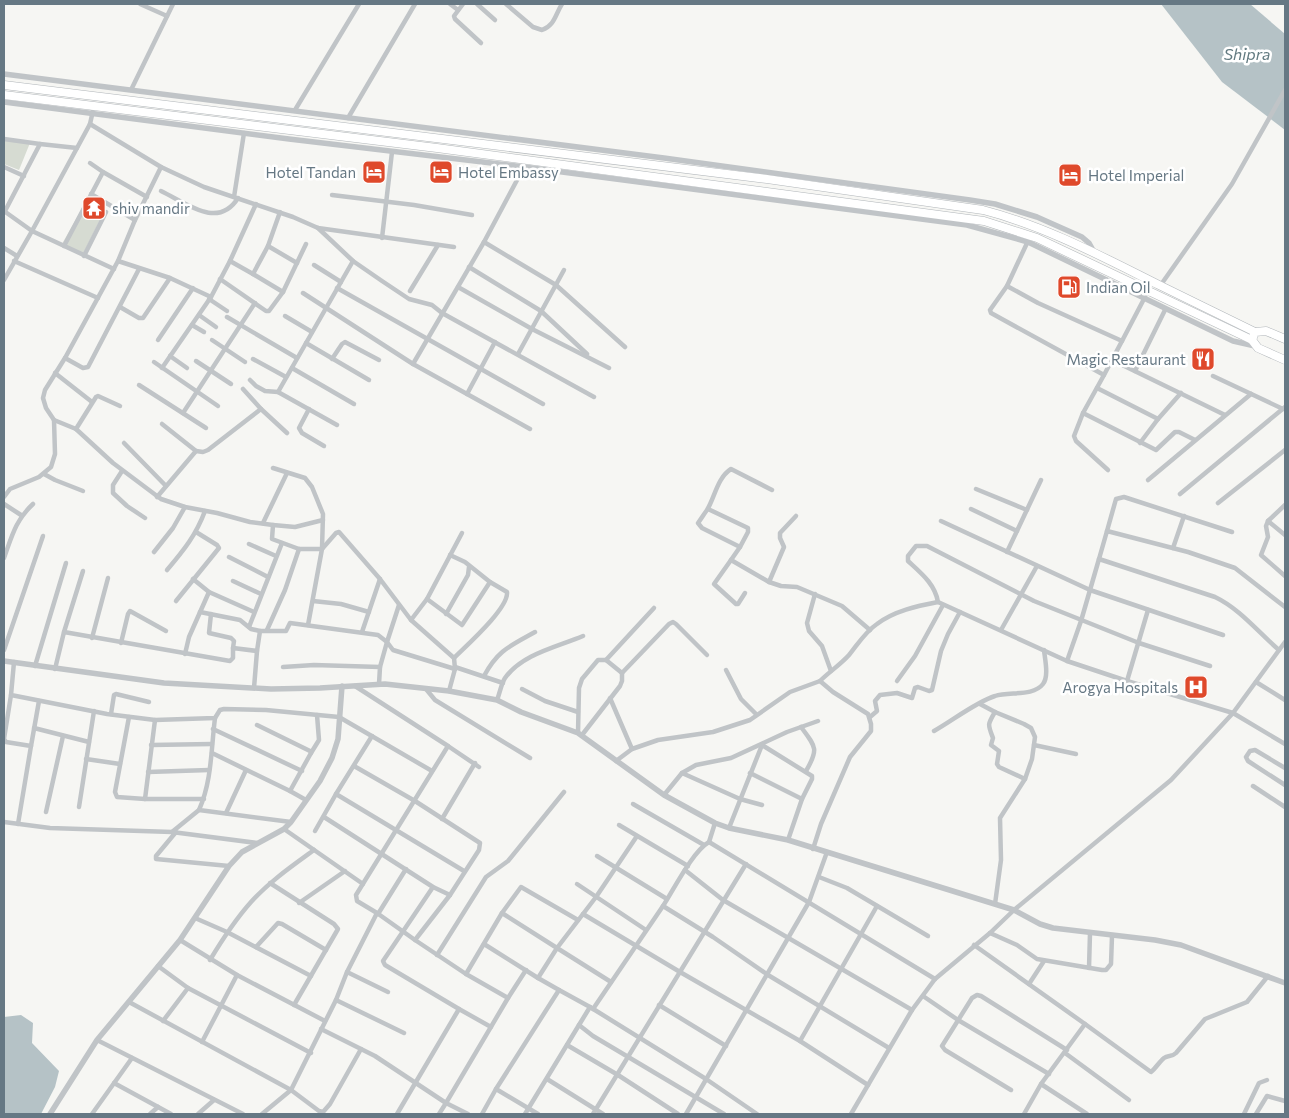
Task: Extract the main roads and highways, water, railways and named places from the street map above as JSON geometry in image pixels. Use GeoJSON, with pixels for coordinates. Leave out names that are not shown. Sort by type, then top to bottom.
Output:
{"type":"FeatureCollection","features":[{"type":"Feature","properties":{"kind":"main road"},"geometry":{"type":"LineString","coordinates":[[4,85],[767,179],[983,210],[1012,217],[1038,227],[1094,252],[1255,332],[1266,332],[1285,339]]}},
{"type":"Feature","properties":{"kind":"main road"},"geometry":{"type":"LineString","coordinates":[[4,95],[94,110],[437,148],[984,221],[1029,238],[1148,291],[1285,360]]}},
{"type":"Feature","properties":{"kind":"main road"},"geometry":{"type":"LineString","coordinates":[[1254,343],[1255,332]]}},
{"type":"Feature","properties":{"kind":"water","name":"Shipra"},"geometry":{"type":"Polygon","coordinates":[[[1161,4],[1250,4],[1285,34],[1285,130],[1222,82],[1161,4]]]}},
{"type":"Feature","properties":{"kind":"water"},"geometry":{"type":"Polygon","coordinates":[[[21,1015],[33,1023],[32,1043],[59,1071],[55,1087],[41,1114],[4,1114],[4,1017],[21,1015]]]}},
{"type":"Feature","properties":{"kind":"place","name":"Hotel Tandan"},"geometry":{"type":"Point","coordinates":[374,172]}},
{"type":"Feature","properties":{"kind":"place","name":"Hotel Embassy"},"geometry":{"type":"Point","coordinates":[441,172]}},
{"type":"Feature","properties":{"kind":"place","name":"Hotel Imperial"},"geometry":{"type":"Point","coordinates":[1070,175]}},
{"type":"Feature","properties":{"kind":"place","name":"shiv mandir"},"geometry":{"type":"Point","coordinates":[94,208]}},
{"type":"Feature","properties":{"kind":"place","name":"Indian Oil"},"geometry":{"type":"Point","coordinates":[1069,287]}},
{"type":"Feature","properties":{"kind":"place","name":"Magic Restaurant"},"geometry":{"type":"Point","coordinates":[1203,359]}},
{"type":"Feature","properties":{"kind":"place","name":"Arogya Hospitals"},"geometry":{"type":"Point","coordinates":[1196,687]}}]}
